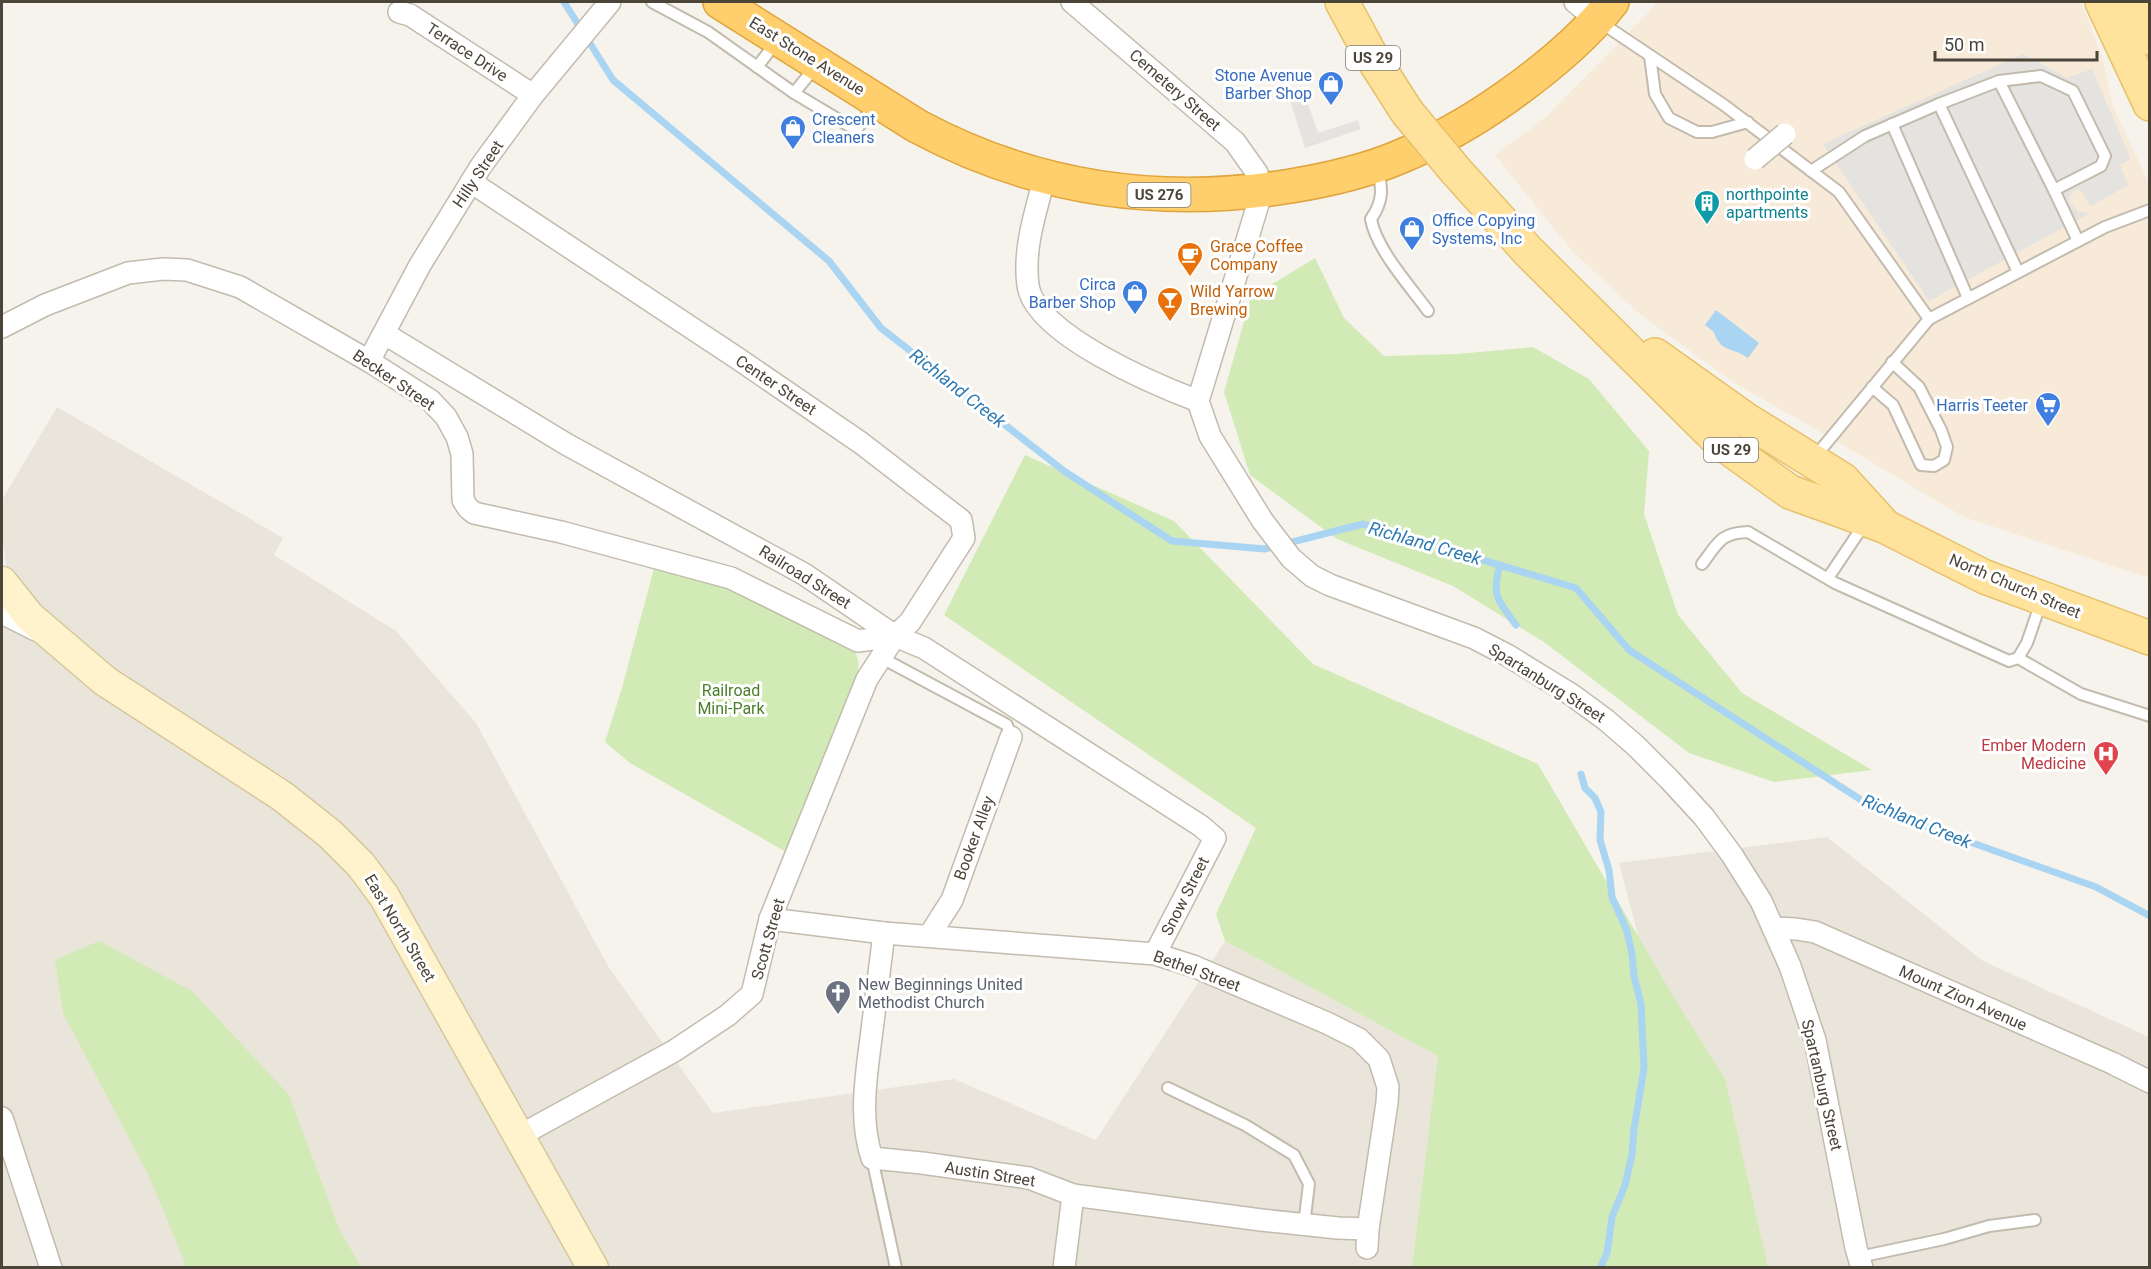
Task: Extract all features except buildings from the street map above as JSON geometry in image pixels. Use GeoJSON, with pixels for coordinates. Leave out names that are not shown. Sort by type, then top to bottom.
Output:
{"type":"FeatureCollection","features":[{"type":"Feature","properties":{"kind":"highway","name":"East Stone Avenue"},"geometry":{"type":"LineString","coordinates":[[720,2],[946,142],[992,161],[1045,176],[1124,192],[1165,195],[1212,195],[1262,191],[1348,175],[1397,158],[1475,120],[1559,57],[1594,8]]}},
{"type":"Feature","properties":{"kind":"main road","name":"North Church Street"},"geometry":{"type":"LineString","coordinates":[[1342,2],[1370,54],[1407,112],[1456,171],[1528,251],[1719,441],[1790,492],[1874,519],[1985,577],[2150,638]]}},
{"type":"Feature","properties":{"kind":"main road"},"geometry":{"type":"LineString","coordinates":[[2102,2],[2150,104]]}},
{"type":"Feature","properties":{"kind":"main road"},"geometry":{"type":"LineString","coordinates":[[2133,2],[2150,38]]}},
{"type":"Feature","properties":{"kind":"main road","name":"North Church Street"},"geometry":{"type":"LineString","coordinates":[[1608,331],[1659,357],[1745,419],[1843,480],[1874,519]]}},
{"type":"Feature","properties":{"kind":"main road"},"geometry":{"type":"LineString","coordinates":[[1672,394],[1734,431],[1783,467],[1800,473],[1812,461]]}},
{"type":"Feature","properties":{"kind":"main road","name":"East North Street"},"geometry":{"type":"LineString","coordinates":[[2,582],[30,617],[105,681],[282,796],[330,834],[362,865],[384,896],[593,1268]]}},
{"type":"Feature","properties":{"kind":"street","name":"Cemetery Street"},"geometry":{"type":"LineString","coordinates":[[1072,2],[1235,142],[1257,173],[1262,191]]}},
{"type":"Feature","properties":{"kind":"street","name":"Hilly Street"},"geometry":{"type":"LineString","coordinates":[[369,361],[420,265],[471,182],[533,95],[605,9]]}},
{"type":"Feature","properties":{"kind":"street","name":"Terrace Drive"},"geometry":{"type":"LineString","coordinates":[[399,12],[410,15],[533,95]]}},
{"type":"Feature","properties":{"kind":"street"},"geometry":{"type":"LineString","coordinates":[[1755,159],[1785,134]]}},
{"type":"Feature","properties":{"kind":"street"},"geometry":{"type":"LineString","coordinates":[[1045,176],[1028,242],[1028,286],[1039,310],[1050,322],[1086,347],[1126,370],[1168,390],[1198,400],[1262,191]]}},
{"type":"Feature","properties":{"kind":"street","name":"Center Street"},"geometry":{"type":"LineString","coordinates":[[471,182],[852,437],[961,520],[964,538],[910,622],[895,636]]}},
{"type":"Feature","properties":{"kind":"street","name":"Becker Street"},"geometry":{"type":"LineString","coordinates":[[2,327],[45,305],[128,273],[164,269],[187,270],[240,287],[369,361],[430,400],[446,417],[457,437],[462,454],[463,500],[474,513],[561,532],[731,578],[858,641],[895,636]]}},
{"type":"Feature","properties":{"kind":"street","name":"Railroad Street"},"geometry":{"type":"LineString","coordinates":[[385,334],[567,444],[804,574],[895,636],[924,648],[1020,709],[1201,826],[1215,838]]}},
{"type":"Feature","properties":{"kind":"street","name":"Spartanburg Street"},"geometry":{"type":"LineString","coordinates":[[1198,400],[1210,436],[1262,520],[1291,558],[1312,576],[1330,585],[1474,638],[1572,695],[1606,720],[1669,779],[1704,817],[1732,855],[1761,901],[1790,966],[1815,1040],[1860,1262]]}},
{"type":"Feature","properties":{"kind":"street"},"geometry":{"type":"LineString","coordinates":[[2,613],[50,636]]}},
{"type":"Feature","properties":{"kind":"street","name":"Scott Street"},"geometry":{"type":"LineString","coordinates":[[519,1136],[674,1051],[728,1015],[753,994],[770,919],[867,679],[895,636]]}},
{"type":"Feature","properties":{"kind":"street","name":"Booker Alley"},"geometry":{"type":"LineString","coordinates":[[929,936],[952,900],[1011,737]]}},
{"type":"Feature","properties":{"kind":"street","name":"Snow Street"},"geometry":{"type":"LineString","coordinates":[[1155,954],[1215,838]]}},
{"type":"Feature","properties":{"kind":"street","name":"Bethel Street"},"geometry":{"type":"LineString","coordinates":[[770,919],[885,933],[1155,954],[1193,966],[1359,1039],[1379,1059],[1385,1073],[1388,1095],[1367,1238]]}},
{"type":"Feature","properties":{"kind":"street","name":"Mount Zion Avenue"},"geometry":{"type":"LineString","coordinates":[[1773,928],[1815,932],[2112,1063],[2150,1082]]}},
{"type":"Feature","properties":{"kind":"street"},"geometry":{"type":"LineString","coordinates":[[872,1158],[864,1122],[868,1065],[885,933]]}},
{"type":"Feature","properties":{"kind":"street"},"geometry":{"type":"LineString","coordinates":[[2,1118],[51,1268]]}},
{"type":"Feature","properties":{"kind":"street","name":"Austin Street"},"geometry":{"type":"LineString","coordinates":[[872,1158],[1029,1178],[1073,1195],[1304,1225],[1367,1238]]}},
{"type":"Feature","properties":{"kind":"street"},"geometry":{"type":"LineString","coordinates":[[1064,1268],[1073,1195]]}},
{"type":"Feature","properties":{"kind":"lane"},"geometry":{"type":"LineString","coordinates":[[652,2],[667,5],[794,93],[856,130],[877,100]]}},
{"type":"Feature","properties":{"kind":"lane"},"geometry":{"type":"LineString","coordinates":[[1594,8],[1650,56],[1748,122],[1839,192],[1929,319]]}},
{"type":"Feature","properties":{"kind":"lane"},"geometry":{"type":"LineString","coordinates":[[757,67],[779,39]]}},
{"type":"Feature","properties":{"kind":"lane"},"geometry":{"type":"LineString","coordinates":[[1650,56],[1655,94],[1669,118],[1697,132],[1712,132],[1748,122]]}},
{"type":"Feature","properties":{"kind":"lane"},"geometry":{"type":"LineString","coordinates":[[794,93],[818,63]]}},
{"type":"Feature","properties":{"kind":"lane"},"geometry":{"type":"LineString","coordinates":[[1811,171],[1865,136],[1940,104],[1999,81],[2041,76],[2073,91],[2104,156],[2101,166],[2054,190]]}},
{"type":"Feature","properties":{"kind":"lane"},"geometry":{"type":"LineString","coordinates":[[1999,81],[2078,241]]}},
{"type":"Feature","properties":{"kind":"lane"},"geometry":{"type":"LineString","coordinates":[[1940,104],[2018,272]]}},
{"type":"Feature","properties":{"kind":"lane"},"geometry":{"type":"LineString","coordinates":[[1892,124],[1968,298]]}},
{"type":"Feature","properties":{"kind":"lane"},"geometry":{"type":"LineString","coordinates":[[1378,165],[1382,189],[1380,207],[1371,219],[1373,227],[1387,254],[1428,311]]}},
{"type":"Feature","properties":{"kind":"lane"},"geometry":{"type":"LineString","coordinates":[[1812,461],[1929,319],[2104,227],[2150,210]]}},
{"type":"Feature","properties":{"kind":"lane"},"geometry":{"type":"LineString","coordinates":[[1872,387],[1893,405],[1922,465],[1934,466],[1944,460],[1947,447],[1923,396],[1918,387],[1892,362]]}},
{"type":"Feature","properties":{"kind":"lane"},"geometry":{"type":"LineString","coordinates":[[1828,578],[1874,519]]}},
{"type":"Feature","properties":{"kind":"lane"},"geometry":{"type":"LineString","coordinates":[[1702,564],[1720,539],[1732,533],[1748,532],[1828,578],[2009,661],[2018,658],[2027,643],[2042,599]]}},
{"type":"Feature","properties":{"kind":"lane"},"geometry":{"type":"LineString","coordinates":[[880,657],[1007,725],[1011,737]]}},
{"type":"Feature","properties":{"kind":"lane"},"geometry":{"type":"LineString","coordinates":[[2018,658],[2081,694],[2150,716]]}},
{"type":"Feature","properties":{"kind":"lane"},"geometry":{"type":"LineString","coordinates":[[1168,1088],[1245,1125],[1294,1155],[1309,1184],[1304,1225]]}},
{"type":"Feature","properties":{"kind":"lane"},"geometry":{"type":"LineString","coordinates":[[872,1158],[896,1268]]}},
{"type":"Feature","properties":{"kind":"lane"},"geometry":{"type":"LineString","coordinates":[[1860,1262],[1989,1226],[2035,1220]]}},
{"type":"Feature","properties":{"kind":"shaded area"},"geometry":{"type":"Polygon","coordinates":[[[1657,2],[2081,2],[2102,56],[2113,106],[2149,183],[2149,578],[1964,517],[1734,383],[1641,315],[1572,251],[1495,155],[1545,118],[1657,2]]]}},
{"type":"Feature","properties":{"kind":"shaded area"},"geometry":{"type":"Polygon","coordinates":[[[2023,54],[2067,78],[2092,69],[2131,159],[2120,165],[2128,185],[2090,207],[2083,193],[2078,190],[2074,191],[2069,202],[2079,212],[2090,213],[1929,301],[1823,144],[2023,54]]]}},
{"type":"Feature","properties":{"kind":"shaded area"},"geometry":{"type":"Polygon","coordinates":[[[1304,92],[1318,133],[1358,120],[1361,129],[1305,148],[1289,97],[1304,92]]]}},
{"type":"Feature","properties":{"kind":"shaded area"},"geometry":{"type":"Polygon","coordinates":[[[57,407],[283,538],[274,555],[396,631],[476,723],[608,966],[713,1113],[954,1079],[1096,1140],[1225,941],[1439,1056],[1412,1267],[2,1267],[2,601],[11,602],[2,536],[2,500],[57,407]]]}},
{"type":"Feature","properties":{"kind":"shaded area"},"geometry":{"type":"Polygon","coordinates":[[[1827,837],[1983,961],[2149,1037],[2149,1267],[1725,1267],[1619,863],[1827,837]]]}},
{"type":"Feature","properties":{"kind":"green space"},"geometry":{"type":"Polygon","coordinates":[[[1315,258],[1344,318],[1384,356],[1457,354],[1533,347],[1589,379],[1649,451],[1644,514],[1678,615],[1742,693],[1872,770],[1774,782],[1689,753],[1544,642],[1453,586],[1337,539],[1250,475],[1224,392],[1251,297],[1315,258]]]}},
{"type":"Feature","properties":{"kind":"green space"},"geometry":{"type":"Polygon","coordinates":[[[1025,455],[1174,521],[1313,664],[1538,764],[1673,996],[1725,1079],[1768,1267],[1412,1267],[1438,1056],[1225,941],[1216,914],[1256,828],[944,615],[1025,455]]]}},
{"type":"Feature","properties":{"kind":"green space","name":"Railroad Mini-Park"},"geometry":{"type":"Polygon","coordinates":[[[656,561],[754,594],[852,647],[858,658],[858,671],[853,688],[788,853],[630,763],[605,742],[656,561]]]}},
{"type":"Feature","properties":{"kind":"green space"},"geometry":{"type":"Polygon","coordinates":[[[99,941],[192,991],[289,1095],[340,1231],[361,1267],[184,1267],[185,1263],[149,1176],[63,1013],[55,960],[99,941]]]}},
{"type":"Feature","properties":{"kind":"water"},"geometry":{"type":"Polygon","coordinates":[[[1716,310],[1759,343],[1748,358],[1720,343],[1714,332],[1705,325],[1716,310]]]}},
{"type":"Feature","properties":{"kind":"waterway","name":"Richland Creek"},"geometry":{"type":"LineString","coordinates":[[564,2],[613,80],[829,261],[881,328],[1064,471],[1172,541],[1265,549],[1363,524],[1576,588],[1629,650],[1872,807],[2096,887],[2150,916]]}},
{"type":"Feature","properties":{"kind":"waterway"},"geometry":{"type":"LineString","coordinates":[[1500,565],[1496,591],[1516,625]]}},
{"type":"Feature","properties":{"kind":"waterway"},"geometry":{"type":"LineString","coordinates":[[1581,774],[1585,788],[1595,798],[1601,812],[1600,840],[1609,870],[1612,897],[1627,931],[1632,954],[1634,976],[1641,1004],[1644,1068],[1632,1155],[1625,1185],[1612,1217],[1607,1253],[1600,1268]]}},
{"type":"Feature","properties":{"kind":"place","name":"Stone Avenue Barber Shop"},"geometry":{"type":"Point","coordinates":[1331,107]}},
{"type":"Feature","properties":{"kind":"place","name":"Crescent Cleaners"},"geometry":{"type":"Point","coordinates":[793,151]}},
{"type":"Feature","properties":{"kind":"place","name":"northpointe apartments"},"geometry":{"type":"Point","coordinates":[1707,226]}},
{"type":"Feature","properties":{"kind":"place","name":"Office Copying Systems, Inc"},"geometry":{"type":"Point","coordinates":[1412,252]}},
{"type":"Feature","properties":{"kind":"place","name":"Grace Coffee Company"},"geometry":{"type":"Point","coordinates":[1190,278]}},
{"type":"Feature","properties":{"kind":"place","name":"Circa Barber Shop"},"geometry":{"type":"Point","coordinates":[1135,316]}},
{"type":"Feature","properties":{"kind":"place","name":"Wild Yarrow Brewing"},"geometry":{"type":"Point","coordinates":[1170,323]}},
{"type":"Feature","properties":{"kind":"place","name":"Harris Teeter"},"geometry":{"type":"Point","coordinates":[2048,428]}},
{"type":"Feature","properties":{"kind":"place","name":"Ember Modern Medicine"},"geometry":{"type":"Point","coordinates":[2106,777]}},
{"type":"Feature","properties":{"kind":"place","name":"New Beginnings United Methodist Church"},"geometry":{"type":"Point","coordinates":[838,1016]}}]}
